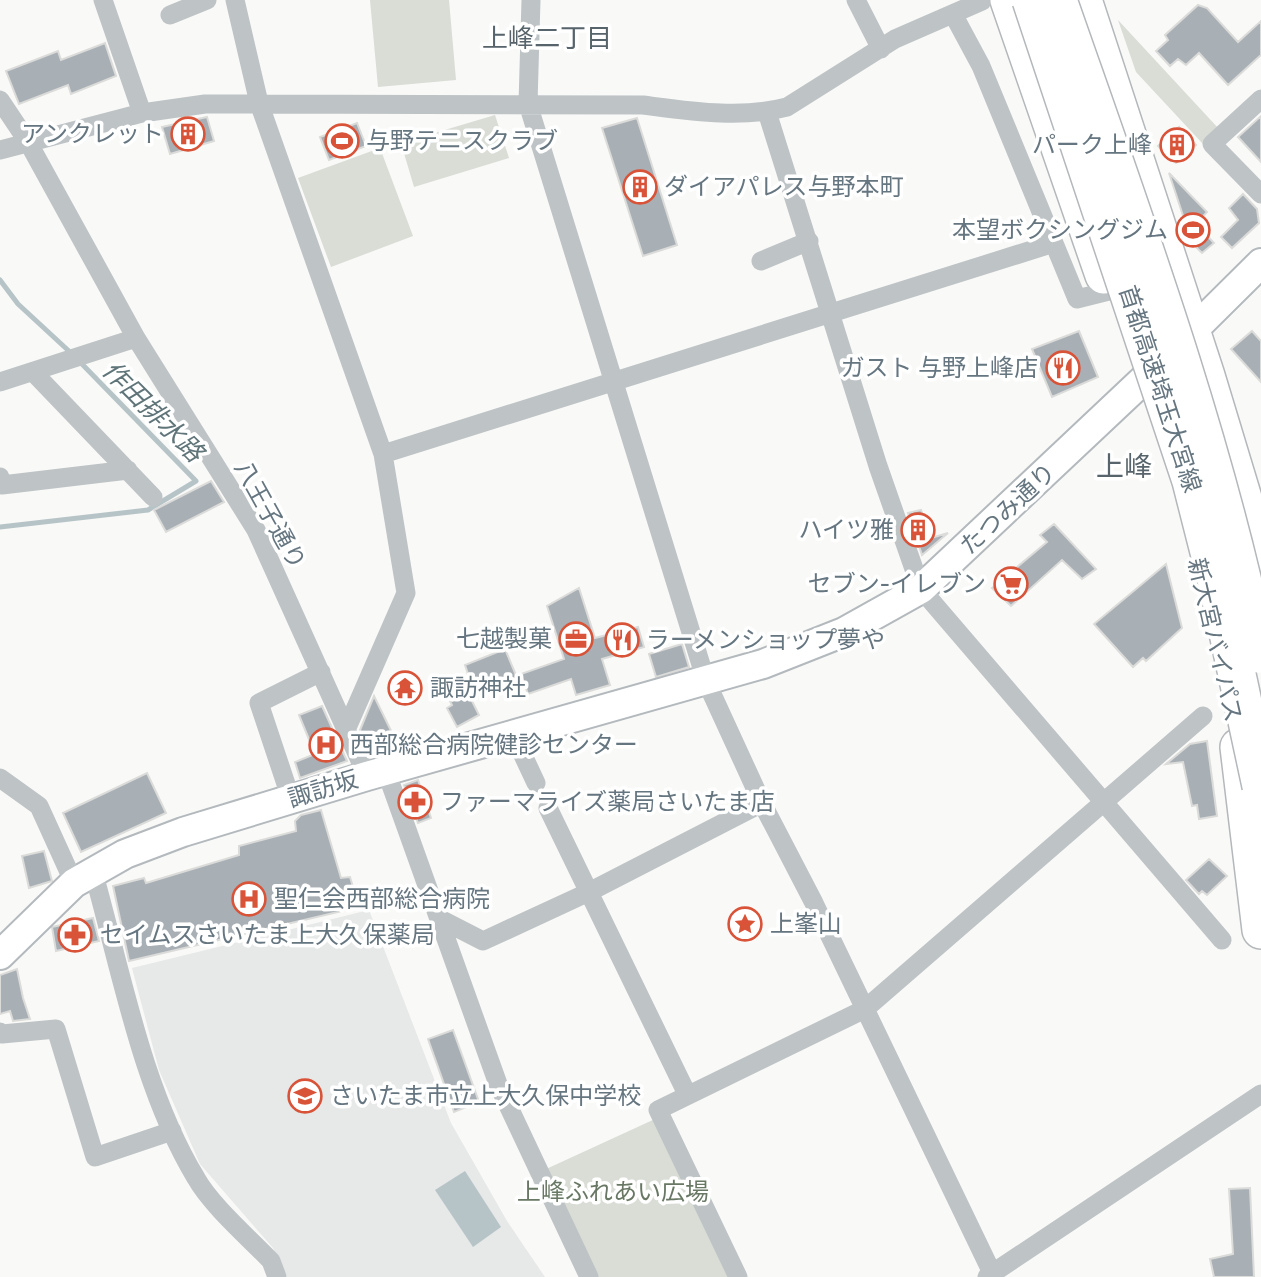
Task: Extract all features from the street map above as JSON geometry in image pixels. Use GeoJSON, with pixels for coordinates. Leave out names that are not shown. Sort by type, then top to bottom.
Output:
{"type":"FeatureCollection","features":[{"type":"Feature","properties":{"kind":"highway","name":"新大宮バイパス"},"geometry":{"type":"LineString","coordinates":[[1009,0],[1141,383],[1211,599],[1244,773],[1261,930]]}},
{"type":"Feature","properties":{"kind":"highway","name":"首都高速埼玉大宮線"},"geometry":{"type":"LineString","coordinates":[[1031,0],[1191,481],[1219,591],[1261,786]]}},
{"type":"Feature","properties":{"kind":"highway","name":"首都高速埼玉大宮線"},"geometry":{"type":"LineString","coordinates":[[1058,0],[1181,359],[1244,582],[1261,663]]}},
{"type":"Feature","properties":{"kind":"highway"},"geometry":{"type":"LineString","coordinates":[[1083,0],[1192,333],[1261,558]]}},
{"type":"Feature","properties":{"kind":"main road","name":"たつみ通り"},"geometry":{"type":"LineString","coordinates":[[706,681],[815,645],[921,589],[1141,383],[1261,263]]}},
{"type":"Feature","properties":{"kind":"main road","name":"諏訪坂"},"geometry":{"type":"LineString","coordinates":[[0,955],[84,877],[125,854],[183,832],[376,773],[706,681]]}},
{"type":"Feature","properties":{"kind":"street"},"geometry":{"type":"LineString","coordinates":[[103,0],[142,113]]}},
{"type":"Feature","properties":{"kind":"street"},"geometry":{"type":"LineString","coordinates":[[170,15],[207,0]]}},
{"type":"Feature","properties":{"kind":"street"},"geometry":{"type":"LineString","coordinates":[[235,0],[259,103],[383,454],[406,593],[346,730]]}},
{"type":"Feature","properties":{"kind":"street"},"geometry":{"type":"LineString","coordinates":[[531,0],[528,104],[706,681],[762,803],[865,1009],[991,1276],[1261,1094]]}},
{"type":"Feature","properties":{"kind":"street"},"geometry":{"type":"LineString","coordinates":[[856,0],[880,50]]}},
{"type":"Feature","properties":{"kind":"street"},"geometry":{"type":"LineString","coordinates":[[0,150],[142,113],[205,104],[643,105],[692,112],[767,112],[787,107],[895,39],[982,1]]}},
{"type":"Feature","properties":{"kind":"street"},"geometry":{"type":"LineString","coordinates":[[953,14],[981,66],[1077,299],[1109,291]]}},
{"type":"Feature","properties":{"kind":"street"},"geometry":{"type":"LineString","coordinates":[[1261,99],[1212,144],[1261,194]]}},
{"type":"Feature","properties":{"kind":"street","name":"八王子通り"},"geometry":{"type":"LineString","coordinates":[[0,100],[28,142],[136,338],[256,530],[346,730],[376,773],[442,920],[498,1084],[589,1277]]}},
{"type":"Feature","properties":{"kind":"street"},"geometry":{"type":"LineString","coordinates":[[767,112],[921,589],[1222,940]]}},
{"type":"Feature","properties":{"kind":"street"},"geometry":{"type":"LineString","coordinates":[[761,261],[809,241]]}},
{"type":"Feature","properties":{"kind":"street"},"geometry":{"type":"LineString","coordinates":[[383,454],[1054,243]]}},
{"type":"Feature","properties":{"kind":"street"},"geometry":{"type":"LineString","coordinates":[[0,382],[136,338]]}},
{"type":"Feature","properties":{"kind":"street"},"geometry":{"type":"LineString","coordinates":[[34,373],[153,497]]}},
{"type":"Feature","properties":{"kind":"street"},"geometry":{"type":"LineString","coordinates":[[0,477],[2,485],[128,470]]}},
{"type":"Feature","properties":{"kind":"street"},"geometry":{"type":"LineString","coordinates":[[291,799],[259,703],[321,672]]}},
{"type":"Feature","properties":{"kind":"street"},"geometry":{"type":"LineString","coordinates":[[738,1277],[658,1110],[865,1009],[1203,716]]}},
{"type":"Feature","properties":{"kind":"street"},"geometry":{"type":"LineString","coordinates":[[514,736],[536,783]]}},
{"type":"Feature","properties":{"kind":"street"},"geometry":{"type":"LineString","coordinates":[[0,778],[39,806],[84,877],[172,1131],[197,1180],[271,1261],[277,1277]]}},
{"type":"Feature","properties":{"kind":"street"},"geometry":{"type":"LineString","coordinates":[[442,920],[483,941],[589,892],[762,803]]}},
{"type":"Feature","properties":{"kind":"street"},"geometry":{"type":"LineString","coordinates":[[548,808],[687,1094]]}},
{"type":"Feature","properties":{"kind":"street"},"geometry":{"type":"LineString","coordinates":[[0,1032],[2,1034],[56,1029],[95,1157],[172,1131]]}},
{"type":"Feature","properties":{"kind":"shaded area","name":"さいたま市立上大久保中学校"},"geometry":{"type":"Polygon","coordinates":[[[369,910],[451,1123],[507,1221],[545,1277],[287,1277],[273,1248],[200,1164],[159,1070],[132,968],[369,910]]]}},
{"type":"Feature","properties":{"kind":"shaded area"},"geometry":{"type":"Polygon","coordinates":[[[465,1171],[501,1227],[473,1247],[435,1190],[465,1171]]]}},
{"type":"Feature","properties":{"kind":"green space"},"geometry":{"type":"Polygon","coordinates":[[[370,0],[449,0],[456,80],[378,87],[370,0]]]}},
{"type":"Feature","properties":{"kind":"green space"},"geometry":{"type":"Polygon","coordinates":[[[1118,20],[1219,129],[1203,144],[1136,72],[1118,20]]]}},
{"type":"Feature","properties":{"kind":"green space"},"geometry":{"type":"Polygon","coordinates":[[[495,115],[509,158],[414,187],[401,143],[495,115]]]}},
{"type":"Feature","properties":{"kind":"green space"},"geometry":{"type":"Polygon","coordinates":[[[380,148],[413,236],[331,267],[298,178],[380,148]]]}},
{"type":"Feature","properties":{"kind":"green space","name":"上峰ふれあい広場"},"geometry":{"type":"Polygon","coordinates":[[[655,1119],[732,1277],[597,1277],[544,1170],[655,1119]]]}},
{"type":"Feature","properties":{"kind":"building"},"geometry":{"type":"Polygon","coordinates":[[[1198,5],[1207,8],[1238,42],[1261,21],[1261,55],[1228,85],[1199,53],[1186,65],[1178,59],[1170,66],[1156,51],[1168,40],[1165,35],[1198,5]]]}},
{"type":"Feature","properties":{"kind":"building"},"geometry":{"type":"Polygon","coordinates":[[[105,43],[116,76],[71,94],[68,85],[19,104],[6,71],[58,51],[61,60],[105,43]]]}},
{"type":"Feature","properties":{"kind":"building"},"geometry":{"type":"Polygon","coordinates":[[[1261,116],[1261,162],[1238,137],[1261,116]]]}},
{"type":"Feature","properties":{"kind":"building","name":"アンクレット"},"geometry":{"type":"Polygon","coordinates":[[[207,117],[214,141],[170,154],[162,127],[207,117]]]}},
{"type":"Feature","properties":{"kind":"building","name":"ダイアパレス与野本町"},"geometry":{"type":"Polygon","coordinates":[[[637,118],[677,245],[643,256],[602,128],[637,118]]]}},
{"type":"Feature","properties":{"kind":"building"},"geometry":{"type":"Polygon","coordinates":[[[357,123],[366,146],[329,160],[320,137],[357,123]]]}},
{"type":"Feature","properties":{"kind":"building","name":"パーク上峰"},"geometry":{"type":"Polygon","coordinates":[[[1179,127],[1196,145],[1176,163],[1158,146],[1179,127]]]}},
{"type":"Feature","properties":{"kind":"building"},"geometry":{"type":"Polygon","coordinates":[[[1169,173],[1207,212],[1196,224],[1214,243],[1202,253],[1192,243],[1169,173]]]}},
{"type":"Feature","properties":{"kind":"building"},"geometry":{"type":"Polygon","coordinates":[[[1243,194],[1257,209],[1259,223],[1232,248],[1221,237],[1238,220],[1229,208],[1243,194]]]}},
{"type":"Feature","properties":{"kind":"building"},"geometry":{"type":"Polygon","coordinates":[[[1079,331],[1098,377],[1052,397],[1032,349],[1079,331]]]}},
{"type":"Feature","properties":{"kind":"building"},"geometry":{"type":"Polygon","coordinates":[[[1252,331],[1261,341],[1261,382],[1231,349],[1252,331]]]}},
{"type":"Feature","properties":{"kind":"building"},"geometry":{"type":"Polygon","coordinates":[[[211,481],[224,502],[166,532],[154,510],[211,481]]]}},
{"type":"Feature","properties":{"kind":"building","name":"ハイツ雅"},"geometry":{"type":"Polygon","coordinates":[[[921,510],[931,538],[948,533],[922,555],[908,513],[921,510]]]}},
{"type":"Feature","properties":{"kind":"building"},"geometry":{"type":"Polygon","coordinates":[[[1054,524],[1096,569],[1082,579],[1062,560],[1011,606],[992,588],[1047,542],[1040,535],[1054,524]]]}},
{"type":"Feature","properties":{"kind":"building"},"geometry":{"type":"Polygon","coordinates":[[[1166,564],[1182,628],[1146,661],[1143,658],[1133,667],[1094,624],[1166,564]]]}},
{"type":"Feature","properties":{"kind":"building"},"geometry":{"type":"Polygon","coordinates":[[[579,588],[595,638],[638,627],[644,647],[602,659],[610,685],[576,695],[571,679],[528,694],[521,674],[564,659],[547,606],[579,588]]]}},
{"type":"Feature","properties":{"kind":"building"},"geometry":{"type":"Polygon","coordinates":[[[682,644],[689,667],[656,677],[649,654],[682,644]]]}},
{"type":"Feature","properties":{"kind":"building"},"geometry":{"type":"Polygon","coordinates":[[[505,649],[518,680],[471,699],[479,715],[457,727],[447,708],[452,705],[443,687],[468,674],[465,665],[505,649]]]}},
{"type":"Feature","properties":{"kind":"building"},"geometry":{"type":"Polygon","coordinates":[[[374,696],[398,745],[371,754],[360,730],[374,696]]]}},
{"type":"Feature","properties":{"kind":"building"},"geometry":{"type":"Polygon","coordinates":[[[322,706],[347,761],[300,778],[295,762],[315,754],[299,715],[322,706]]]}},
{"type":"Feature","properties":{"kind":"building"},"geometry":{"type":"Polygon","coordinates":[[[1207,741],[1217,816],[1199,819],[1197,805],[1192,806],[1183,762],[1166,764],[1190,744],[1207,741]]]}},
{"type":"Feature","properties":{"kind":"building"},"geometry":{"type":"Polygon","coordinates":[[[147,773],[166,813],[81,852],[63,813],[147,773]]]}},
{"type":"Feature","properties":{"kind":"building"},"geometry":{"type":"Polygon","coordinates":[[[418,780],[431,818],[418,823],[404,785],[418,780]]]}},
{"type":"Feature","properties":{"kind":"building"},"geometry":{"type":"Polygon","coordinates":[[[321,810],[341,878],[350,877],[359,907],[129,961],[113,886],[144,878],[146,883],[239,855],[239,846],[296,831],[295,821],[301,815],[321,810]]]}},
{"type":"Feature","properties":{"kind":"building"},"geometry":{"type":"Polygon","coordinates":[[[44,851],[52,881],[29,888],[22,856],[44,851]]]}},
{"type":"Feature","properties":{"kind":"building"},"geometry":{"type":"Polygon","coordinates":[[[1209,859],[1227,876],[1207,895],[1202,891],[1199,894],[1186,880],[1209,859]]]}},
{"type":"Feature","properties":{"kind":"building"},"geometry":{"type":"Polygon","coordinates":[[[93,918],[99,941],[56,951],[52,927],[93,918]]]}},
{"type":"Feature","properties":{"kind":"building"},"geometry":{"type":"Polygon","coordinates":[[[17,969],[30,1019],[13,1021],[10,1011],[0,1014],[0,975],[17,969]]]}},
{"type":"Feature","properties":{"kind":"building"},"geometry":{"type":"Polygon","coordinates":[[[453,1030],[479,1102],[454,1112],[428,1039],[453,1030]]]}},
{"type":"Feature","properties":{"kind":"building"},"geometry":{"type":"Polygon","coordinates":[[[1250,1188],[1254,1277],[1214,1277],[1210,1259],[1233,1254],[1229,1189],[1250,1188]]]}},
{"type":"Feature","properties":{"kind":"waterway","name":"作田排水路"},"geometry":{"type":"LineString","coordinates":[[0,280],[18,304],[71,353]]}},
{"type":"Feature","properties":{"kind":"waterway","name":"作田排水路"},"geometry":{"type":"LineString","coordinates":[[0,527],[148,510],[196,481],[80,362]]}},
{"type":"Feature","properties":{"kind":"place","name":"アンクレット"},"geometry":{"type":"Point","coordinates":[188,134]}},
{"type":"Feature","properties":{"kind":"place","name":"与野テニスクラブ"},"geometry":{"type":"Point","coordinates":[342,141]}},
{"type":"Feature","properties":{"kind":"place","name":"パーク上峰"},"geometry":{"type":"Point","coordinates":[1177,145]}},
{"type":"Feature","properties":{"kind":"place","name":"ダイアパレス与野本町"},"geometry":{"type":"Point","coordinates":[640,187]}},
{"type":"Feature","properties":{"kind":"place","name":"本望ボクシングジム"},"geometry":{"type":"Point","coordinates":[1193,230]}},
{"type":"Feature","properties":{"kind":"place","name":"ガスト 与野上峰店"},"geometry":{"type":"Point","coordinates":[1063,368]}},
{"type":"Feature","properties":{"kind":"place","name":"ハイツ雅"},"geometry":{"type":"Point","coordinates":[918,530]}},
{"type":"Feature","properties":{"kind":"place","name":"セブン-イレブン"},"geometry":{"type":"Point","coordinates":[1011,584]}},
{"type":"Feature","properties":{"kind":"place","name":"七越製菓"},"geometry":{"type":"Point","coordinates":[576,639]}},
{"type":"Feature","properties":{"kind":"place","name":"ラーメンショップ夢や"},"geometry":{"type":"Point","coordinates":[622,640]}},
{"type":"Feature","properties":{"kind":"place","name":"諏訪神社"},"geometry":{"type":"Point","coordinates":[405,688]}},
{"type":"Feature","properties":{"kind":"place","name":"西部総合病院健診センター"},"geometry":{"type":"Point","coordinates":[326,745]}},
{"type":"Feature","properties":{"kind":"place","name":"ファーマライズ薬局さいたま店"},"geometry":{"type":"Point","coordinates":[415,802]}},
{"type":"Feature","properties":{"kind":"place","name":"聖仁会西部総合病院"},"geometry":{"type":"Point","coordinates":[249,899]}},
{"type":"Feature","properties":{"kind":"place","name":"上峯山"},"geometry":{"type":"Point","coordinates":[745,924]}},
{"type":"Feature","properties":{"kind":"place","name":"セイムスさいたま上大久保薬局"},"geometry":{"type":"Point","coordinates":[75,935]}},
{"type":"Feature","properties":{"kind":"place","name":"さいたま市立上大久保中学校"},"geometry":{"type":"Point","coordinates":[305,1096]}},
{"type":"Feature","properties":{"kind":"district","name":"上峰二丁目"},"geometry":{"type":"Point","coordinates":[547,38]}},
{"type":"Feature","properties":{"kind":"district","name":"上峰"},"geometry":{"type":"Point","coordinates":[1124,466]}}]}
